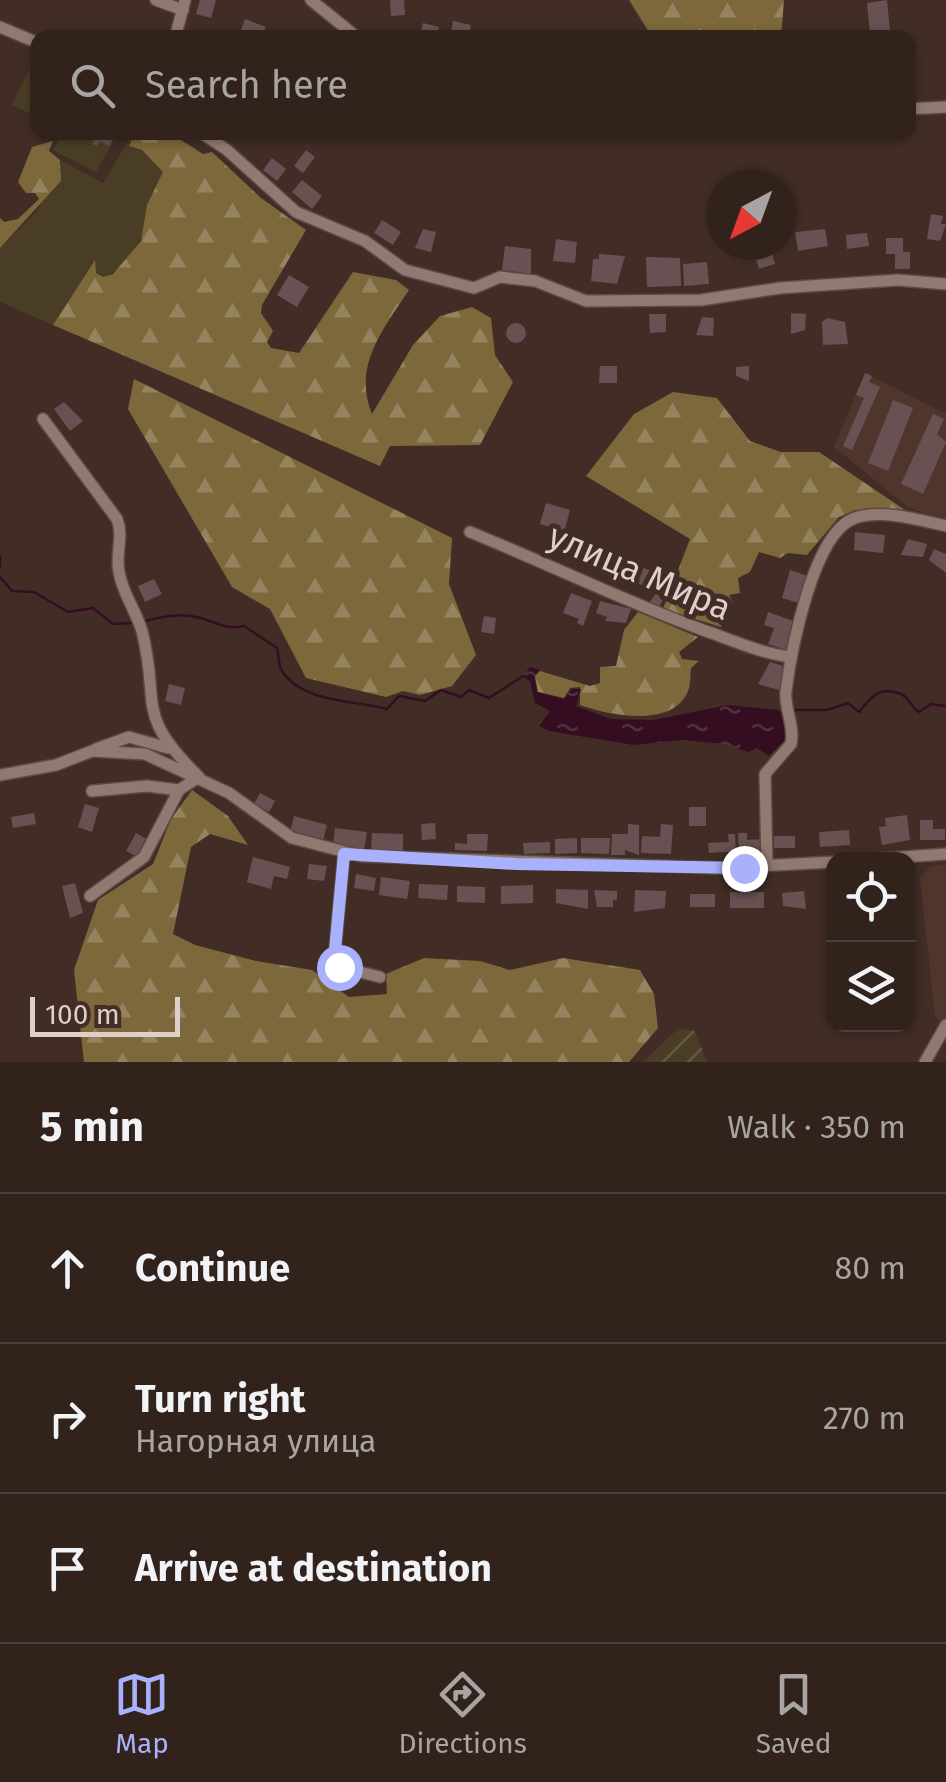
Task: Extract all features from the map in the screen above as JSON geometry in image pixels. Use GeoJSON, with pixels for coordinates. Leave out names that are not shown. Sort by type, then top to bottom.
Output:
{"type":"FeatureCollection","features":[{"type":"Feature","properties":{"kind":"street"},"geometry":{"type":"LineString","coordinates":[[156,0],[184,5],[177,30]]}},
{"type":"Feature","properties":{"kind":"street"},"geometry":{"type":"LineString","coordinates":[[311,0],[348,30]]}},
{"type":"Feature","properties":{"kind":"street"},"geometry":{"type":"LineString","coordinates":[[0,27],[30,40]]}},
{"type":"Feature","properties":{"kind":"street"},"geometry":{"type":"LineString","coordinates":[[916,108],[946,106]]}},
{"type":"Feature","properties":{"kind":"street"},"geometry":{"type":"LineString","coordinates":[[212,140],[296,212],[365,241],[405,270],[474,288],[500,277],[535,282],[586,302],[682,301],[898,280],[946,284]]}},
{"type":"Feature","properties":{"kind":"street"},"geometry":{"type":"LineString","coordinates":[[43,419],[117,518],[119,573],[142,633],[150,708],[171,750],[199,777]]}},
{"type":"Feature","properties":{"kind":"street"},"geometry":{"type":"LineString","coordinates":[[767,866],[764,781],[772,762],[788,749],[793,733],[786,692],[790,658],[814,569],[843,525],[869,516],[946,526]]}},
{"type":"Feature","properties":{"kind":"street","name":"улица Мира"},"geometry":{"type":"LineString","coordinates":[[470,532],[556,566],[589,587],[754,649],[790,658]]}},
{"type":"Feature","properties":{"kind":"street"},"geometry":{"type":"LineString","coordinates":[[0,775],[56,765],[129,737],[171,750]]}},
{"type":"Feature","properties":{"kind":"street"},"geometry":{"type":"LineString","coordinates":[[92,750],[145,754],[199,777],[292,838],[344,854],[516,864],[767,866],[826,862]]}},
{"type":"Feature","properties":{"kind":"street"},"geometry":{"type":"LineString","coordinates":[[90,896],[144,857],[179,790],[199,777]]}},
{"type":"Feature","properties":{"kind":"street"},"geometry":{"type":"LineString","coordinates":[[92,791],[147,786],[179,790]]}},
{"type":"Feature","properties":{"kind":"street"},"geometry":{"type":"LineString","coordinates":[[344,854],[334,961],[339,967],[380,977]]}},
{"type":"Feature","properties":{"kind":"street"},"geometry":{"type":"LineString","coordinates":[[916,856],[946,854]]}},
{"type":"Feature","properties":{"kind":"street"},"geometry":{"type":"LineString","coordinates":[[925,1062],[946,1025]]}},
{"type":"Feature","properties":{"kind":"shaded area"},"geometry":{"type":"Polygon","coordinates":[[[30,68],[30,114],[12,105],[30,68]]]}},
{"type":"Feature","properties":{"kind":"shaded area"},"geometry":{"type":"Polygon","coordinates":[[[59,140],[114,140],[96,172],[53,150],[59,140]]]}},
{"type":"Feature","properties":{"kind":"shaded area"},"geometry":{"type":"Polygon","coordinates":[[[129,140],[129,146],[142,150],[163,172],[144,233],[127,260],[103,277],[96,272],[94,261],[53,325],[0,302],[0,248],[36,212],[62,167],[60,160],[103,183],[129,140]]]}},
{"type":"Feature","properties":{"kind":"shaded area"},"geometry":{"type":"Polygon","coordinates":[[[865,373],[946,414],[946,522],[908,507],[834,447],[865,373]]]}},
{"type":"Feature","properties":{"kind":"shaded area"},"geometry":{"type":"Polygon","coordinates":[[[946,865],[943,1022],[935,1017],[920,878],[931,866],[946,865]]]}},
{"type":"Feature","properties":{"kind":"shaded area"},"geometry":{"type":"Polygon","coordinates":[[[679,1028],[695,1031],[707,1062],[643,1062],[679,1028]]]}},
{"type":"Feature","properties":{"kind":"green space"},"geometry":{"type":"Polygon","coordinates":[[[629,0],[784,0],[782,30],[648,30],[629,0]]]}},
{"type":"Feature","properties":{"kind":"green space"},"geometry":{"type":"Polygon","coordinates":[[[132,140],[181,140],[203,154],[212,152],[261,198],[306,230],[262,305],[261,313],[273,331],[267,342],[271,348],[299,353],[353,272],[396,280],[409,290],[381,333],[368,364],[367,396],[372,414],[413,345],[440,316],[472,307],[491,318],[495,355],[513,382],[480,445],[390,446],[380,466],[53,325],[95,260],[96,273],[103,277],[113,274],[141,241],[147,205],[163,172],[142,150],[129,146],[132,140]]]}},
{"type":"Feature","properties":{"kind":"green space"},"geometry":{"type":"Polygon","coordinates":[[[53,141],[49,151],[60,160],[61,181],[0,248],[0,218],[4,222],[18,219],[39,199],[35,193],[26,193],[18,182],[32,147],[53,141]]]}},
{"type":"Feature","properties":{"kind":"green space"},"geometry":{"type":"Polygon","coordinates":[[[134,379],[452,538],[449,584],[476,655],[452,686],[420,695],[403,691],[386,697],[306,678],[270,609],[232,587],[128,409],[134,379]]]}},
{"type":"Feature","properties":{"kind":"green space"},"geometry":{"type":"Polygon","coordinates":[[[673,392],[717,398],[750,441],[781,452],[819,452],[905,510],[855,510],[839,517],[807,555],[788,553],[780,558],[759,552],[750,572],[738,578],[740,593],[729,595],[732,601],[721,627],[663,609],[690,539],[586,476],[634,414],[673,392]]]}},
{"type":"Feature","properties":{"kind":"green space"},"geometry":{"type":"Polygon","coordinates":[[[638,612],[698,637],[679,652],[682,659],[699,661],[691,668],[689,689],[680,703],[655,715],[623,715],[580,705],[580,687],[570,688],[564,698],[538,692],[535,676],[540,671],[590,686],[600,683],[600,667],[616,666],[624,630],[638,612]]]}},
{"type":"Feature","properties":{"kind":"green space"},"geometry":{"type":"Polygon","coordinates":[[[192,790],[228,816],[248,845],[210,834],[191,847],[173,934],[195,945],[256,961],[312,970],[349,997],[387,994],[386,974],[424,958],[480,961],[510,970],[563,958],[640,970],[654,994],[658,1028],[629,1062],[84,1062],[74,970],[98,900],[153,864],[171,819],[192,790]]]}},
{"type":"Feature","properties":{"kind":"water"},"geometry":{"type":"Polygon","coordinates":[[[530,667],[540,670],[534,676],[537,692],[564,699],[572,689],[581,689],[576,706],[611,719],[653,720],[728,705],[779,710],[785,715],[787,738],[769,756],[757,748],[749,752],[725,744],[683,740],[633,745],[549,731],[539,726],[550,711],[535,703],[530,681],[523,677],[530,667]]]}},
{"type":"Feature","properties":{"kind":"building"},"geometry":{"type":"Polygon","coordinates":[[[200,0],[216,0],[211,18],[196,14],[200,0]]]}},
{"type":"Feature","properties":{"kind":"building"},"geometry":{"type":"Polygon","coordinates":[[[390,0],[404,0],[405,15],[391,16],[390,0]]]}},
{"type":"Feature","properties":{"kind":"building"},"geometry":{"type":"Polygon","coordinates":[[[887,0],[890,30],[870,30],[867,3],[887,0]]]}},
{"type":"Feature","properties":{"kind":"building"},"geometry":{"type":"Polygon","coordinates":[[[245,19],[266,27],[265,30],[241,30],[245,19]]]}},
{"type":"Feature","properties":{"kind":"building"},"geometry":{"type":"Polygon","coordinates":[[[453,21],[471,25],[470,30],[451,30],[453,21]]]}},
{"type":"Feature","properties":{"kind":"building"},"geometry":{"type":"Polygon","coordinates":[[[423,23],[439,27],[438,30],[421,30],[423,23]]]}},
{"type":"Feature","properties":{"kind":"building"},"geometry":{"type":"Polygon","coordinates":[[[94,140],[112,140],[109,146],[100,141],[98,146],[92,144],[94,140]]]}},
{"type":"Feature","properties":{"kind":"building"},"geometry":{"type":"Polygon","coordinates":[[[306,150],[315,157],[303,173],[294,166],[306,150]]]}},
{"type":"Feature","properties":{"kind":"building"},"geometry":{"type":"Polygon","coordinates":[[[272,158],[286,169],[277,181],[263,170],[272,158]]]}},
{"type":"Feature","properties":{"kind":"building"},"geometry":{"type":"Polygon","coordinates":[[[302,180],[322,196],[312,209],[292,192],[302,180]]]}},
{"type":"Feature","properties":{"kind":"building"},"geometry":{"type":"Polygon","coordinates":[[[931,214],[943,216],[941,224],[946,224],[940,241],[927,239],[931,214]]]}},
{"type":"Feature","properties":{"kind":"building"},"geometry":{"type":"Polygon","coordinates":[[[382,220],[401,232],[393,245],[374,233],[382,220]]]}},
{"type":"Feature","properties":{"kind":"building"},"geometry":{"type":"Polygon","coordinates":[[[423,229],[436,232],[431,252],[415,248],[423,229]]]}},
{"type":"Feature","properties":{"kind":"building"},"geometry":{"type":"Polygon","coordinates":[[[825,229],[828,246],[798,251],[796,232],[825,229]]]}},
{"type":"Feature","properties":{"kind":"building"},"geometry":{"type":"Polygon","coordinates":[[[867,233],[869,246],[847,249],[846,235],[867,233]]]}},
{"type":"Feature","properties":{"kind":"building"},"geometry":{"type":"Polygon","coordinates":[[[886,238],[903,238],[903,252],[910,252],[910,269],[895,269],[895,254],[886,254],[886,238]]]}},
{"type":"Feature","properties":{"kind":"building"},"geometry":{"type":"Polygon","coordinates":[[[556,239],[577,242],[575,263],[553,261],[556,239]]]}},
{"type":"Feature","properties":{"kind":"building"},"geometry":{"type":"Polygon","coordinates":[[[505,246],[531,249],[531,274],[502,270],[505,246]]]}},
{"type":"Feature","properties":{"kind":"building"},"geometry":{"type":"Polygon","coordinates":[[[599,254],[625,256],[617,284],[591,281],[593,259],[599,259],[599,254]]]}},
{"type":"Feature","properties":{"kind":"building"},"geometry":{"type":"Polygon","coordinates":[[[646,257],[680,258],[681,286],[647,287],[646,257]]]}},
{"type":"Feature","properties":{"kind":"building"},"geometry":{"type":"Polygon","coordinates":[[[756,260],[774,260],[775,264],[759,269],[756,260]]]}},
{"type":"Feature","properties":{"kind":"building"},"geometry":{"type":"Polygon","coordinates":[[[707,262],[709,284],[684,286],[683,264],[707,262]]]}},
{"type":"Feature","properties":{"kind":"building"},"geometry":{"type":"Polygon","coordinates":[[[289,275],[309,287],[297,307],[277,295],[289,275]]]}},
{"type":"Feature","properties":{"kind":"building"},"geometry":{"type":"Polygon","coordinates":[[[791,313],[806,314],[805,330],[791,334],[791,313]]]}},
{"type":"Feature","properties":{"kind":"building"},"geometry":{"type":"Polygon","coordinates":[[[649,314],[666,314],[666,332],[650,333],[649,314]]]}},
{"type":"Feature","properties":{"kind":"building"},"geometry":{"type":"Polygon","coordinates":[[[702,317],[714,318],[713,336],[696,335],[702,317]]]}},
{"type":"Feature","properties":{"kind":"building"},"geometry":{"type":"Polygon","coordinates":[[[827,318],[845,322],[848,344],[823,345],[822,322],[827,318]]]}},
{"type":"Feature","properties":{"kind":"building"},"geometry":{"type":"Polygon","coordinates":[[[516,323],[526,333],[516,343],[506,333],[516,323]]]}},
{"type":"Feature","properties":{"kind":"building"},"geometry":{"type":"Polygon","coordinates":[[[600,366],[617,366],[617,383],[599,383],[600,366]]]}},
{"type":"Feature","properties":{"kind":"building"},"geometry":{"type":"Polygon","coordinates":[[[749,366],[749,381],[736,376],[736,367],[749,366]]]}},
{"type":"Feature","properties":{"kind":"building"},"geometry":{"type":"Polygon","coordinates":[[[865,373],[872,376],[869,382],[880,387],[852,450],[843,446],[864,398],[856,395],[865,373]]]}},
{"type":"Feature","properties":{"kind":"building"},"geometry":{"type":"Polygon","coordinates":[[[893,400],[913,408],[888,471],[868,463],[893,400]]]}},
{"type":"Feature","properties":{"kind":"building"},"geometry":{"type":"Polygon","coordinates":[[[64,402],[83,421],[70,431],[54,409],[64,402]]]}},
{"type":"Feature","properties":{"kind":"building"},"geometry":{"type":"Polygon","coordinates":[[[933,414],[944,419],[937,434],[946,442],[923,494],[901,484],[933,414]]]}},
{"type":"Feature","properties":{"kind":"building"},"geometry":{"type":"Polygon","coordinates":[[[546,503],[570,510],[564,532],[540,524],[546,503]]]}},
{"type":"Feature","properties":{"kind":"building"},"geometry":{"type":"Polygon","coordinates":[[[855,532],[885,535],[883,553],[854,550],[855,532]]]}},
{"type":"Feature","properties":{"kind":"building"},"geometry":{"type":"Polygon","coordinates":[[[908,539],[927,544],[923,557],[901,555],[908,539]]]}},
{"type":"Feature","properties":{"kind":"building"},"geometry":{"type":"Polygon","coordinates":[[[934,549],[946,554],[946,573],[929,560],[934,549]]]}},
{"type":"Feature","properties":{"kind":"building"},"geometry":{"type":"Polygon","coordinates":[[[641,567],[672,578],[659,608],[649,603],[657,592],[635,582],[641,567]]]}},
{"type":"Feature","properties":{"kind":"building"},"geometry":{"type":"Polygon","coordinates":[[[790,570],[808,576],[799,603],[782,598],[790,570]]]}},
{"type":"Feature","properties":{"kind":"building"},"geometry":{"type":"Polygon","coordinates":[[[154,579],[162,594],[145,602],[138,586],[154,579]]]}},
{"type":"Feature","properties":{"kind":"building"},"geometry":{"type":"Polygon","coordinates":[[[571,593],[592,601],[583,626],[577,623],[579,619],[563,613],[571,593]]]}},
{"type":"Feature","properties":{"kind":"building"},"geometry":{"type":"Polygon","coordinates":[[[600,601],[631,609],[626,623],[605,621],[607,617],[596,613],[600,601]]]}},
{"type":"Feature","properties":{"kind":"building"},"geometry":{"type":"Polygon","coordinates":[[[768,612],[799,623],[789,651],[768,644],[774,628],[764,625],[768,612]]]}},
{"type":"Feature","properties":{"kind":"building"},"geometry":{"type":"Polygon","coordinates":[[[484,616],[496,618],[494,634],[481,632],[484,616]]]}},
{"type":"Feature","properties":{"kind":"building"},"geometry":{"type":"Polygon","coordinates":[[[770,662],[787,667],[779,690],[758,684],[770,662]]]}},
{"type":"Feature","properties":{"kind":"building"},"geometry":{"type":"Polygon","coordinates":[[[169,684],[185,688],[181,705],[165,701],[169,684]]]}},
{"type":"Feature","properties":{"kind":"building"},"geometry":{"type":"Polygon","coordinates":[[[260,793],[275,801],[269,812],[254,804],[260,793]]]}},
{"type":"Feature","properties":{"kind":"building"},"geometry":{"type":"Polygon","coordinates":[[[85,804],[99,808],[92,832],[78,827],[85,804]]]}},
{"type":"Feature","properties":{"kind":"building"},"geometry":{"type":"Polygon","coordinates":[[[689,807],[706,807],[706,826],[689,826],[689,807]]]}},
{"type":"Feature","properties":{"kind":"building"},"geometry":{"type":"Polygon","coordinates":[[[34,813],[36,824],[13,828],[11,817],[34,813]]]}},
{"type":"Feature","properties":{"kind":"building"},"geometry":{"type":"Polygon","coordinates":[[[907,815],[910,840],[882,845],[879,827],[886,826],[885,818],[907,815]]]}},
{"type":"Feature","properties":{"kind":"building"},"geometry":{"type":"Polygon","coordinates":[[[294,816],[327,825],[323,841],[290,832],[294,816]]]}},
{"type":"Feature","properties":{"kind":"building"},"geometry":{"type":"Polygon","coordinates":[[[920,820],[933,820],[933,829],[945,829],[945,840],[920,840],[920,820]]]}},
{"type":"Feature","properties":{"kind":"building"},"geometry":{"type":"Polygon","coordinates":[[[435,823],[436,839],[422,840],[421,824],[435,823]]]}},
{"type":"Feature","properties":{"kind":"building"},"geometry":{"type":"Polygon","coordinates":[[[628,824],[639,825],[639,855],[625,850],[625,855],[611,855],[612,834],[628,834],[628,824]]]}},
{"type":"Feature","properties":{"kind":"building"},"geometry":{"type":"Polygon","coordinates":[[[661,824],[673,825],[671,854],[641,853],[642,836],[660,837],[661,824]]]}},
{"type":"Feature","properties":{"kind":"building"},"geometry":{"type":"Polygon","coordinates":[[[335,828],[367,832],[364,850],[333,845],[335,828]]]}},
{"type":"Feature","properties":{"kind":"building"},"geometry":{"type":"Polygon","coordinates":[[[849,830],[850,845],[820,847],[819,832],[849,830]]]}},
{"type":"Feature","properties":{"kind":"building"},"geometry":{"type":"Polygon","coordinates":[[[136,833],[147,839],[137,857],[126,851],[136,833]]]}},
{"type":"Feature","properties":{"kind":"building"},"geometry":{"type":"Polygon","coordinates":[[[372,833],[403,834],[403,853],[371,852],[372,833]]]}},
{"type":"Feature","properties":{"kind":"building"},"geometry":{"type":"Polygon","coordinates":[[[738,833],[747,833],[747,840],[763,839],[763,853],[739,853],[738,833]]]}},
{"type":"Feature","properties":{"kind":"building"},"geometry":{"type":"Polygon","coordinates":[[[467,834],[488,834],[487,851],[455,850],[455,843],[467,844],[467,834]]]}},
{"type":"Feature","properties":{"kind":"building"},"geometry":{"type":"Polygon","coordinates":[[[728,834],[735,834],[736,851],[709,853],[708,843],[729,842],[728,834]]]}},
{"type":"Feature","properties":{"kind":"building"},"geometry":{"type":"Polygon","coordinates":[[[774,836],[795,836],[795,848],[774,848],[774,836]]]}},
{"type":"Feature","properties":{"kind":"building"},"geometry":{"type":"Polygon","coordinates":[[[577,838],[577,853],[555,854],[555,839],[577,838]]]}},
{"type":"Feature","properties":{"kind":"building"},"geometry":{"type":"Polygon","coordinates":[[[581,838],[610,838],[609,854],[581,853],[581,838]]]}},
{"type":"Feature","properties":{"kind":"building"},"geometry":{"type":"Polygon","coordinates":[[[550,842],[550,853],[524,854],[523,843],[550,842]]]}},
{"type":"Feature","properties":{"kind":"building"},"geometry":{"type":"Polygon","coordinates":[[[253,857],[290,867],[287,879],[274,876],[271,889],[247,882],[253,857]]]}},
{"type":"Feature","properties":{"kind":"building"},"geometry":{"type":"Polygon","coordinates":[[[309,864],[327,866],[324,881],[307,879],[309,864]]]}},
{"type":"Feature","properties":{"kind":"building"},"geometry":{"type":"Polygon","coordinates":[[[356,874],[376,878],[374,891],[354,888],[356,874]]]}},
{"type":"Feature","properties":{"kind":"building"},"geometry":{"type":"Polygon","coordinates":[[[381,877],[410,881],[407,899],[379,895],[381,877]]]}},
{"type":"Feature","properties":{"kind":"building"},"geometry":{"type":"Polygon","coordinates":[[[75,883],[83,913],[70,918],[62,886],[75,883]]]}},
{"type":"Feature","properties":{"kind":"building"},"geometry":{"type":"Polygon","coordinates":[[[419,884],[448,885],[447,900],[418,898],[419,884]]]}},
{"type":"Feature","properties":{"kind":"building"},"geometry":{"type":"Polygon","coordinates":[[[533,885],[533,903],[501,904],[501,886],[533,885]]]}},
{"type":"Feature","properties":{"kind":"building"},"geometry":{"type":"Polygon","coordinates":[[[457,886],[485,887],[485,903],[457,902],[457,886]]]}},
{"type":"Feature","properties":{"kind":"building"},"geometry":{"type":"Polygon","coordinates":[[[556,889],[588,890],[588,909],[556,903],[556,889]]]}},
{"type":"Feature","properties":{"kind":"building"},"geometry":{"type":"Polygon","coordinates":[[[594,890],[617,891],[613,907],[597,907],[594,890]]]}},
{"type":"Feature","properties":{"kind":"building"},"geometry":{"type":"Polygon","coordinates":[[[635,890],[666,891],[665,908],[634,912],[635,890]]]}},
{"type":"Feature","properties":{"kind":"building"},"geometry":{"type":"Polygon","coordinates":[[[804,891],[806,909],[783,906],[782,893],[804,891]]]}},
{"type":"Feature","properties":{"kind":"building"},"geometry":{"type":"Polygon","coordinates":[[[730,892],[764,892],[764,908],[730,908],[730,892]]]}},
{"type":"Feature","properties":{"kind":"building"},"geometry":{"type":"Polygon","coordinates":[[[690,894],[715,894],[715,907],[690,907],[690,894]]]}},
{"type":"Feature","properties":{"kind":"waterway"},"geometry":{"type":"LineString","coordinates":[[0,557],[0,566]]}},
{"type":"Feature","properties":{"kind":"waterway"},"geometry":{"type":"LineString","coordinates":[[0,577],[12,591],[34,592],[68,612],[93,608],[113,624],[131,623]]}},
{"type":"Feature","properties":{"kind":"waterway"},"geometry":{"type":"LineString","coordinates":[[145,621],[183,615],[225,626],[244,626],[277,648],[282,671],[303,689],[330,699],[387,709],[399,696],[425,701],[441,690],[461,697],[469,690],[489,698],[523,676]]}},
{"type":"Feature","properties":{"kind":"waterway"},"geometry":{"type":"LineString","coordinates":[[795,710],[827,710],[848,703],[859,712],[876,694],[886,691],[904,696],[919,712],[931,704],[946,706]]}},
{"type":"Feature","properties":{"kind":"route"},"geometry":{"type":"LineString","coordinates":[[339,967],[334,961],[344,854],[516,864],[744,868]]}}]}
